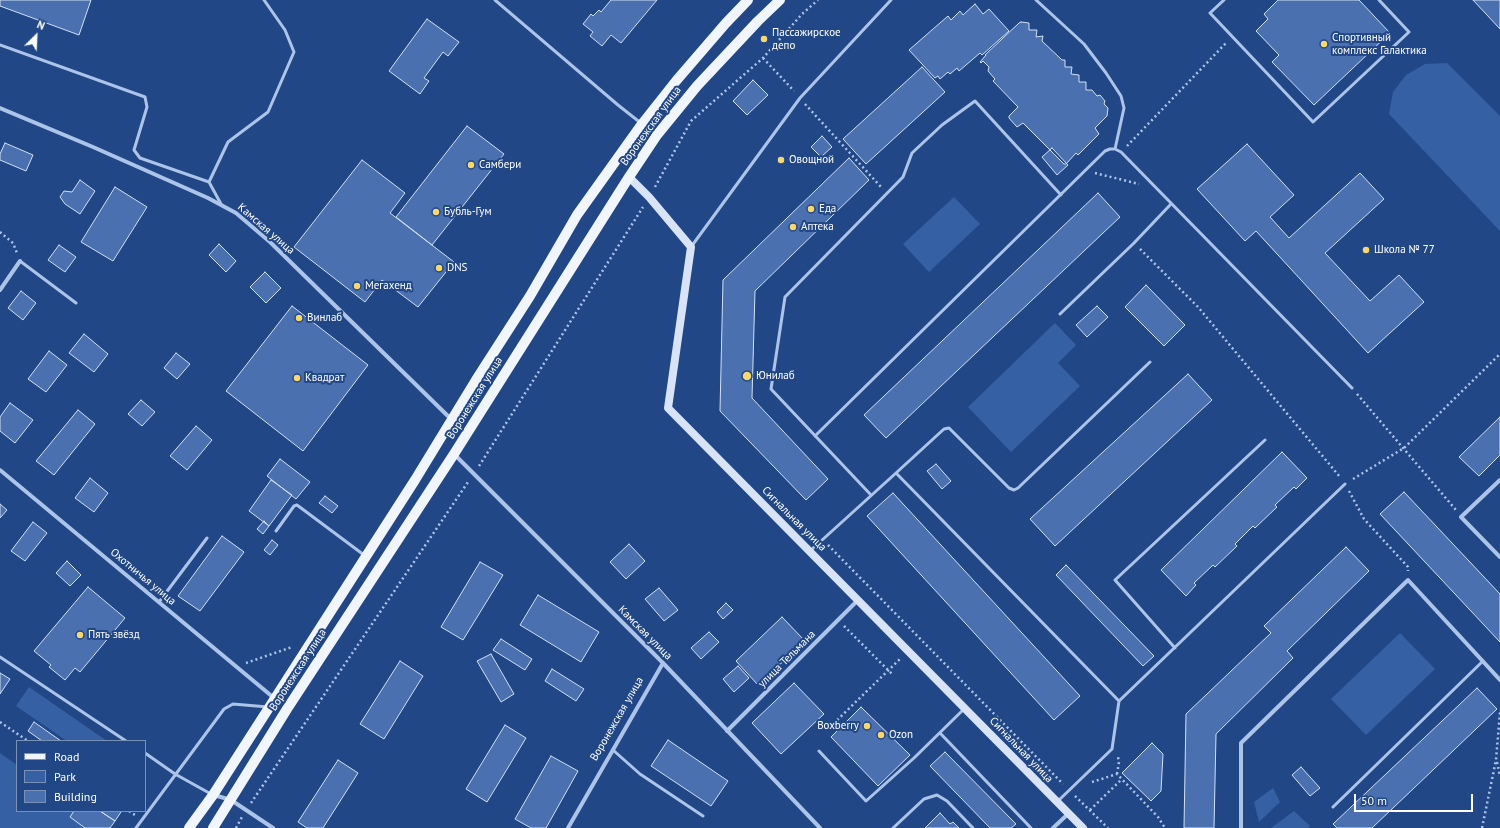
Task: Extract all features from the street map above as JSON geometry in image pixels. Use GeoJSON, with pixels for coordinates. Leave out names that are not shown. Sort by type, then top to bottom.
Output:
{"type":"FeatureCollection","features":[{"type":"Feature","properties":{"kind":"main road","name":"Воронежская улица"},"geometry":{"type":"LineString","coordinates":[[189,828],[213,795],[452,420],[530,296],[577,215],[642,124],[696,57],[748,0]]}},
{"type":"Feature","properties":{"kind":"main road","name":"Воронежская улица"},"geometry":{"type":"LineString","coordinates":[[213,828],[287,709],[454,454],[657,135],[697,86],[758,21],[780,0]]}},
{"type":"Feature","properties":{"kind":"street","name":"Камская улица"},"geometry":{"type":"LineString","coordinates":[[0,108],[100,150],[221,204],[236,213],[270,242],[452,420]]}},
{"type":"Feature","properties":{"kind":"street"},"geometry":{"type":"LineString","coordinates":[[629,177],[649,197],[691,247]]}},
{"type":"Feature","properties":{"kind":"street","name":"Сигнальная улица"},"geometry":{"type":"LineString","coordinates":[[691,247],[668,408],[909,650],[1083,828]]}},
{"type":"Feature","properties":{"kind":"street"},"geometry":{"type":"LineString","coordinates":[[0,290],[20,261]]}},
{"type":"Feature","properties":{"kind":"street","name":"Камская улица"},"geometry":{"type":"LineString","coordinates":[[454,454],[473,475],[663,663],[820,828]]}},
{"type":"Feature","properties":{"kind":"street","name":"Охотничья улица"},"geometry":{"type":"LineString","coordinates":[[0,470],[274,698]]}},
{"type":"Feature","properties":{"kind":"street"},"geometry":{"type":"LineString","coordinates":[[1500,480],[1461,517],[1500,557]]}},
{"type":"Feature","properties":{"kind":"street"},"geometry":{"type":"LineString","coordinates":[[1241,828],[1241,743],[1408,580],[1500,680]]}},
{"type":"Feature","properties":{"kind":"street","name":"улица Тельмана"},"geometry":{"type":"LineString","coordinates":[[727,731],[859,600]]}},
{"type":"Feature","properties":{"kind":"street","name":"Воронежская улица"},"geometry":{"type":"LineString","coordinates":[[568,828],[663,663]]}},
{"type":"Feature","properties":{"kind":"street"},"geometry":{"type":"LineString","coordinates":[[213,795],[231,800],[273,828]]}},
{"type":"Feature","properties":{"kind":"street"},"geometry":{"type":"LineString","coordinates":[[1053,828],[1068,814]]}},
{"type":"Feature","properties":{"kind":"lane"},"geometry":{"type":"LineString","coordinates":[[209,182],[228,142],[268,112],[294,52],[285,30],[264,0]]}},
{"type":"Feature","properties":{"kind":"lane"},"geometry":{"type":"LineString","coordinates":[[495,0],[618,106],[657,135]]}},
{"type":"Feature","properties":{"kind":"lane"},"geometry":{"type":"LineString","coordinates":[[691,247],[800,98],[891,0]]}},
{"type":"Feature","properties":{"kind":"lane"},"geometry":{"type":"LineString","coordinates":[[1036,0],[1084,44],[1121,96],[1124,108],[1115,149]]}},
{"type":"Feature","properties":{"kind":"lane"},"geometry":{"type":"LineString","coordinates":[[1224,0],[1210,13],[1313,122],[1409,32],[1379,0]]}},
{"type":"Feature","properties":{"kind":"lane"},"geometry":{"type":"LineString","coordinates":[[0,45],[145,96],[147,107],[134,150],[140,158],[209,182],[221,204]]}},
{"type":"Feature","properties":{"kind":"lane"},"geometry":{"type":"LineString","coordinates":[[871,495],[771,389],[785,297],[902,177],[912,153],[942,125],[975,101],[1061,195]]}},
{"type":"Feature","properties":{"kind":"lane"},"geometry":{"type":"LineString","coordinates":[[815,436],[1105,151],[1110,149],[1115,149],[1121,152],[1352,388]]}},
{"type":"Feature","properties":{"kind":"lane"},"geometry":{"type":"LineString","coordinates":[[1060,314],[1134,243],[1171,204]]}},
{"type":"Feature","properties":{"kind":"lane"},"geometry":{"type":"LineString","coordinates":[[20,261],[76,303]]}},
{"type":"Feature","properties":{"kind":"lane"},"geometry":{"type":"LineString","coordinates":[[810,551],[944,429],[949,428],[1009,488],[1014,490],[1018,488],[1150,362]]}},
{"type":"Feature","properties":{"kind":"lane"},"geometry":{"type":"LineString","coordinates":[[1175,648],[1115,580],[1265,440]]}},
{"type":"Feature","properties":{"kind":"lane"},"geometry":{"type":"LineString","coordinates":[[896,473],[1119,701]]}},
{"type":"Feature","properties":{"kind":"lane"},"geometry":{"type":"LineString","coordinates":[[1056,802],[1112,749],[1119,701],[1345,484]]}},
{"type":"Feature","properties":{"kind":"lane"},"geometry":{"type":"LineString","coordinates":[[276,531],[294,506],[297,505],[365,556]]}},
{"type":"Feature","properties":{"kind":"lane"},"geometry":{"type":"LineString","coordinates":[[159,602],[207,538]]}},
{"type":"Feature","properties":{"kind":"lane"},"geometry":{"type":"LineString","coordinates":[[0,657],[124,740]]}},
{"type":"Feature","properties":{"kind":"lane"},"geometry":{"type":"LineString","coordinates":[[1333,807],[1483,661]]}},
{"type":"Feature","properties":{"kind":"lane"},"geometry":{"type":"LineString","coordinates":[[136,828],[228,705],[233,704],[268,707]]}},
{"type":"Feature","properties":{"kind":"lane"},"geometry":{"type":"LineString","coordinates":[[819,752],[866,801],[914,758],[965,707]]}},
{"type":"Feature","properties":{"kind":"lane"},"geometry":{"type":"LineString","coordinates":[[940,732],[1031,828]]}},
{"type":"Feature","properties":{"kind":"lane"},"geometry":{"type":"LineString","coordinates":[[613,750],[640,774],[703,816]]}},
{"type":"Feature","properties":{"kind":"lane"},"geometry":{"type":"LineString","coordinates":[[146,754],[175,774],[213,795]]}},
{"type":"Feature","properties":{"kind":"lane"},"geometry":{"type":"LineString","coordinates":[[893,828],[924,799],[937,795],[947,801],[973,828]]}},
{"type":"Feature","properties":{"kind":"path"},"geometry":{"type":"LineString","coordinates":[[236,828],[246,810],[473,475],[649,197],[691,121],[763,58],[802,14],[818,0]]}},
{"type":"Feature","properties":{"kind":"path"},"geometry":{"type":"LineString","coordinates":[[1121,152],[1232,37]]}},
{"type":"Feature","properties":{"kind":"path"},"geometry":{"type":"LineString","coordinates":[[763,58],[887,194]]}},
{"type":"Feature","properties":{"kind":"path"},"geometry":{"type":"LineString","coordinates":[[1085,171],[1155,188]]}},
{"type":"Feature","properties":{"kind":"path"},"geometry":{"type":"LineString","coordinates":[[0,232],[12,243],[20,261]]}},
{"type":"Feature","properties":{"kind":"path"},"geometry":{"type":"LineString","coordinates":[[1134,243],[1198,307],[1345,484],[1364,519],[1408,567],[1408,580]]}},
{"type":"Feature","properties":{"kind":"path"},"geometry":{"type":"LineString","coordinates":[[1345,484],[1404,448],[1500,354]]}},
{"type":"Feature","properties":{"kind":"path"},"geometry":{"type":"LineString","coordinates":[[1352,388],[1461,517]]}},
{"type":"Feature","properties":{"kind":"path"},"geometry":{"type":"LineString","coordinates":[[822,539],[1108,828]]}},
{"type":"Feature","properties":{"kind":"path"},"geometry":{"type":"LineString","coordinates":[[838,620],[893,675]]}},
{"type":"Feature","properties":{"kind":"path"},"geometry":{"type":"LineString","coordinates":[[830,728],[920,639]]}},
{"type":"Feature","properties":{"kind":"path"},"geometry":{"type":"LineString","coordinates":[[236,666],[297,645]]}},
{"type":"Feature","properties":{"kind":"path"},"geometry":{"type":"LineString","coordinates":[[1482,828],[1496,760],[1500,712]]}},
{"type":"Feature","properties":{"kind":"path"},"geometry":{"type":"LineString","coordinates":[[0,722],[27,740]]}},
{"type":"Feature","properties":{"kind":"path"},"geometry":{"type":"LineString","coordinates":[[1112,749],[1118,758],[1117,774],[1158,817],[1165,828]]}},
{"type":"Feature","properties":{"kind":"path"},"geometry":{"type":"LineString","coordinates":[[1496,760],[1500,776]]}},
{"type":"Feature","properties":{"kind":"path"},"geometry":{"type":"LineString","coordinates":[[1090,783],[1117,774]]}},
{"type":"Feature","properties":{"kind":"path"},"geometry":{"type":"LineString","coordinates":[[1090,810],[1122,779]]}},
{"type":"Feature","properties":{"kind":"green space"},"geometry":{"type":"Polygon","coordinates":[[[1447,63],[1500,116],[1500,231],[1389,114],[1393,92],[1406,75],[1425,64],[1447,63]]]}},
{"type":"Feature","properties":{"kind":"green space"},"geometry":{"type":"Polygon","coordinates":[[[954,197],[980,224],[929,272],[903,244],[954,197]]]}},
{"type":"Feature","properties":{"kind":"green space"},"geometry":{"type":"Polygon","coordinates":[[[1055,323],[1076,345],[1058,363],[1080,386],[1011,452],[968,407],[1055,323]]]}},
{"type":"Feature","properties":{"kind":"green space"},"geometry":{"type":"Polygon","coordinates":[[[1400,633],[1435,669],[1366,735],[1331,699],[1400,633]]]}},
{"type":"Feature","properties":{"kind":"green space"},"geometry":{"type":"Polygon","coordinates":[[[29,687],[106,740],[66,740],[16,706],[29,687]]]}},
{"type":"Feature","properties":{"kind":"green space"},"geometry":{"type":"Polygon","coordinates":[[[0,753],[16,764],[16,812],[83,812],[105,828],[0,828],[0,753]]]}},
{"type":"Feature","properties":{"kind":"green space"},"geometry":{"type":"Polygon","coordinates":[[[1273,788],[1280,802],[1259,822],[1254,802],[1273,788]]]}},
{"type":"Feature","properties":{"kind":"green space"},"geometry":{"type":"Polygon","coordinates":[[[1294,811],[1310,826],[1308,828],[1271,828],[1294,811]]]}},
{"type":"Feature","properties":{"kind":"building"},"geometry":{"type":"Polygon","coordinates":[[[0,0],[91,0],[79,35],[0,6],[0,0]]]}},
{"type":"Feature","properties":{"kind":"building"},"geometry":{"type":"Polygon","coordinates":[[[611,0],[657,0],[621,43],[611,35],[602,46],[590,36],[593,32],[583,24],[591,14],[593,16],[599,10],[601,12],[611,0]]]}},
{"type":"Feature","properties":{"kind":"building","name":"Спортивный комплекс Галактика"},"geometry":{"type":"Polygon","coordinates":[[[1278,0],[1359,0],[1390,33],[1314,105],[1272,62],[1279,55],[1256,31],[1268,19],[1264,14],[1278,0]]]}},
{"type":"Feature","properties":{"kind":"building"},"geometry":{"type":"Polygon","coordinates":[[[1473,0],[1500,0],[1500,29],[1473,0]]]}},
{"type":"Feature","properties":{"kind":"building"},"geometry":{"type":"Polygon","coordinates":[[[975,4],[983,14],[989,9],[1009,31],[982,55],[980,53],[959,71],[957,68],[950,74],[948,72],[940,79],[938,76],[935,78],[909,50],[948,16],[951,20],[960,11],[963,15],[975,4]]]}},
{"type":"Feature","properties":{"kind":"building"},"geometry":{"type":"Polygon","coordinates":[[[427,19],[459,42],[448,56],[443,52],[424,78],[429,81],[420,94],[389,71],[427,19]]]}},
{"type":"Feature","properties":{"kind":"building"},"geometry":{"type":"Polygon","coordinates":[[[1021,22],[1029,23],[1029,30],[1037,30],[1036,37],[1043,36],[1042,41],[1062,60],[1065,60],[1065,67],[1072,67],[1071,74],[1079,75],[1079,82],[1086,82],[1086,90],[1092,90],[1097,96],[1100,95],[1105,101],[1104,104],[1108,108],[1107,116],[1095,128],[1099,134],[1078,155],[1076,153],[1066,164],[1064,164],[1023,123],[1017,127],[1009,118],[1009,116],[1018,107],[993,81],[995,79],[988,71],[989,67],[983,61],[981,63],[980,62],[985,55],[1021,22]]]}},
{"type":"Feature","properties":{"kind":"building"},"geometry":{"type":"Polygon","coordinates":[[[922,67],[945,92],[866,164],[843,139],[922,67]]]}},
{"type":"Feature","properties":{"kind":"building"},"geometry":{"type":"Polygon","coordinates":[[[753,80],[768,95],[747,115],[733,101],[753,80]]]}},
{"type":"Feature","properties":{"kind":"building"},"geometry":{"type":"Polygon","coordinates":[[[467,126],[504,154],[432,245],[396,217],[467,126]]]}},
{"type":"Feature","properties":{"kind":"building"},"geometry":{"type":"Polygon","coordinates":[[[822,136],[832,147],[821,157],[811,147],[822,136]]]}},
{"type":"Feature","properties":{"kind":"building"},"geometry":{"type":"Polygon","coordinates":[[[5,143],[33,155],[26,171],[0,160],[0,154],[5,143]]]}},
{"type":"Feature","properties":{"kind":"building"},"geometry":{"type":"Polygon","coordinates":[[[1247,144],[1294,195],[1270,217],[1289,238],[1360,173],[1384,199],[1325,253],[1370,301],[1399,275],[1424,302],[1368,353],[1256,231],[1245,241],[1197,189],[1247,144]]]}},
{"type":"Feature","properties":{"kind":"building"},"geometry":{"type":"Polygon","coordinates":[[[1052,148],[1068,165],[1057,175],[1042,157],[1052,148]]]}},
{"type":"Feature","properties":{"kind":"building"},"geometry":{"type":"Polygon","coordinates":[[[849,158],[869,180],[755,291],[752,398],[828,479],[806,500],[720,411],[723,280],[849,158]]]}},
{"type":"Feature","properties":{"kind":"building"},"geometry":{"type":"Polygon","coordinates":[[[362,160],[405,193],[390,213],[454,262],[418,307],[382,280],[365,302],[294,247],[362,160]]]}},
{"type":"Feature","properties":{"kind":"building"},"geometry":{"type":"Polygon","coordinates":[[[80,180],[95,191],[80,214],[65,204],[60,197],[64,191],[72,192],[80,180]]]}},
{"type":"Feature","properties":{"kind":"building"},"geometry":{"type":"Polygon","coordinates":[[[115,187],[147,207],[113,261],[81,242],[115,187]]]}},
{"type":"Feature","properties":{"kind":"building"},"geometry":{"type":"Polygon","coordinates":[[[1098,193],[1120,217],[886,438],[864,415],[1098,193]]]}},
{"type":"Feature","properties":{"kind":"building"},"geometry":{"type":"Polygon","coordinates":[[[219,244],[236,261],[226,272],[209,255],[219,244]]]}},
{"type":"Feature","properties":{"kind":"building"},"geometry":{"type":"Polygon","coordinates":[[[59,245],[76,257],[65,272],[48,260],[59,245]]]}},
{"type":"Feature","properties":{"kind":"building"},"geometry":{"type":"Polygon","coordinates":[[[265,272],[281,288],[266,303],[250,287],[265,272]]]}},
{"type":"Feature","properties":{"kind":"building"},"geometry":{"type":"Polygon","coordinates":[[[1146,285],[1185,325],[1164,346],[1125,307],[1146,285]]]}},
{"type":"Feature","properties":{"kind":"building"},"geometry":{"type":"Polygon","coordinates":[[[21,291],[36,303],[23,320],[8,308],[21,291]]]}},
{"type":"Feature","properties":{"kind":"building","name":"Квадрат"},"geometry":{"type":"Polygon","coordinates":[[[292,306],[368,365],[303,451],[226,391],[292,306]]]}},
{"type":"Feature","properties":{"kind":"building"},"geometry":{"type":"Polygon","coordinates":[[[1097,306],[1108,317],[1087,337],[1076,325],[1097,306]]]}},
{"type":"Feature","properties":{"kind":"building"},"geometry":{"type":"Polygon","coordinates":[[[84,334],[108,354],[94,372],[69,353],[84,334]]]}},
{"type":"Feature","properties":{"kind":"building"},"geometry":{"type":"Polygon","coordinates":[[[49,351],[67,365],[46,392],[28,379],[49,351]]]}},
{"type":"Feature","properties":{"kind":"building"},"geometry":{"type":"Polygon","coordinates":[[[176,353],[190,364],[177,379],[164,368],[176,353]]]}},
{"type":"Feature","properties":{"kind":"building"},"geometry":{"type":"Polygon","coordinates":[[[1188,374],[1212,400],[1055,546],[1030,519],[1188,374]]]}},
{"type":"Feature","properties":{"kind":"building"},"geometry":{"type":"Polygon","coordinates":[[[141,400],[155,412],[142,426],[128,414],[141,400]]]}},
{"type":"Feature","properties":{"kind":"building"},"geometry":{"type":"Polygon","coordinates":[[[10,403],[33,420],[15,443],[0,431],[0,417],[10,403]]]}},
{"type":"Feature","properties":{"kind":"building"},"geometry":{"type":"Polygon","coordinates":[[[78,410],[95,424],[54,475],[36,461],[78,410]]]}},
{"type":"Feature","properties":{"kind":"building"},"geometry":{"type":"Polygon","coordinates":[[[1500,417],[1500,455],[1479,476],[1459,457],[1500,417]]]}},
{"type":"Feature","properties":{"kind":"building"},"geometry":{"type":"Polygon","coordinates":[[[196,426],[212,440],[187,470],[170,456],[196,426]]]}},
{"type":"Feature","properties":{"kind":"building"},"geometry":{"type":"Polygon","coordinates":[[[1282,452],[1307,478],[1296,489],[1294,487],[1275,505],[1277,507],[1255,528],[1253,526],[1235,544],[1237,546],[1215,567],[1213,565],[1194,583],[1196,585],[1186,596],[1161,570],[1282,452]]]}},
{"type":"Feature","properties":{"kind":"building"},"geometry":{"type":"Polygon","coordinates":[[[280,459],[310,482],[296,499],[267,476],[280,459]]]}},
{"type":"Feature","properties":{"kind":"building"},"geometry":{"type":"Polygon","coordinates":[[[936,464],[951,481],[942,489],[927,471],[936,464]]]}},
{"type":"Feature","properties":{"kind":"building"},"geometry":{"type":"Polygon","coordinates":[[[90,478],[108,493],[94,512],[75,498],[90,478]]]}},
{"type":"Feature","properties":{"kind":"building"},"geometry":{"type":"Polygon","coordinates":[[[271,480],[292,495],[269,526],[249,511],[271,480]]]}},
{"type":"Feature","properties":{"kind":"building"},"geometry":{"type":"Polygon","coordinates":[[[1404,492],[1500,594],[1500,642],[1380,514],[1404,492]]]}},
{"type":"Feature","properties":{"kind":"building"},"geometry":{"type":"Polygon","coordinates":[[[893,493],[1080,696],[1054,720],[867,516],[893,493]]]}},
{"type":"Feature","properties":{"kind":"building"},"geometry":{"type":"Polygon","coordinates":[[[325,496],[338,506],[332,513],[319,503],[325,496]]]}},
{"type":"Feature","properties":{"kind":"building"},"geometry":{"type":"Polygon","coordinates":[[[0,504],[7,510],[0,518],[0,504]]]}},
{"type":"Feature","properties":{"kind":"building"},"geometry":{"type":"Polygon","coordinates":[[[264,521],[269,526],[263,534],[257,529],[264,521]]]}},
{"type":"Feature","properties":{"kind":"building"},"geometry":{"type":"Polygon","coordinates":[[[33,522],[47,533],[25,561],[11,551],[33,522]]]}},
{"type":"Feature","properties":{"kind":"building"},"geometry":{"type":"Polygon","coordinates":[[[222,536],[244,552],[200,611],[178,596],[222,536]]]}},
{"type":"Feature","properties":{"kind":"building"},"geometry":{"type":"Polygon","coordinates":[[[272,540],[278,545],[270,555],[264,550],[272,540]]]}},
{"type":"Feature","properties":{"kind":"building"},"geometry":{"type":"Polygon","coordinates":[[[629,544],[645,561],[626,579],[610,562],[629,544]]]}},
{"type":"Feature","properties":{"kind":"building"},"geometry":{"type":"Polygon","coordinates":[[[1346,547],[1369,571],[1287,651],[1293,658],[1216,734],[1214,828],[1184,828],[1186,714],[1271,633],[1264,626],[1346,547]]]}},
{"type":"Feature","properties":{"kind":"building"},"geometry":{"type":"Polygon","coordinates":[[[67,561],[81,575],[70,586],[56,573],[67,561]]]}},
{"type":"Feature","properties":{"kind":"building"},"geometry":{"type":"Polygon","coordinates":[[[480,562],[503,575],[463,640],[441,627],[480,562]]]}},
{"type":"Feature","properties":{"kind":"building"},"geometry":{"type":"Polygon","coordinates":[[[1066,565],[1154,656],[1143,666],[1056,575],[1066,565]]]}},
{"type":"Feature","properties":{"kind":"building","name":"Пять звёзд"},"geometry":{"type":"Polygon","coordinates":[[[88,587],[125,618],[80,672],[75,668],[65,680],[49,667],[51,665],[34,651],[88,587]]]}},
{"type":"Feature","properties":{"kind":"building"},"geometry":{"type":"Polygon","coordinates":[[[659,588],[678,610],[664,621],[645,599],[659,588]]]}},
{"type":"Feature","properties":{"kind":"building"},"geometry":{"type":"Polygon","coordinates":[[[538,595],[599,632],[581,662],[520,625],[538,595]]]}},
{"type":"Feature","properties":{"kind":"building"},"geometry":{"type":"Polygon","coordinates":[[[726,603],[733,610],[723,619],[717,612],[726,603]]]}},
{"type":"Feature","properties":{"kind":"building"},"geometry":{"type":"Polygon","coordinates":[[[782,617],[805,641],[758,685],[736,661],[782,617]]]}},
{"type":"Feature","properties":{"kind":"building"},"geometry":{"type":"Polygon","coordinates":[[[709,632],[719,642],[701,659],[691,648],[709,632]]]}},
{"type":"Feature","properties":{"kind":"building"},"geometry":{"type":"Polygon","coordinates":[[[501,639],[532,659],[525,670],[493,650],[501,639]]]}},
{"type":"Feature","properties":{"kind":"building"},"geometry":{"type":"Polygon","coordinates":[[[491,654],[514,694],[501,702],[477,661],[491,654]]]}},
{"type":"Feature","properties":{"kind":"building"},"geometry":{"type":"Polygon","coordinates":[[[400,661],[423,676],[384,739],[360,724],[400,661]]]}},
{"type":"Feature","properties":{"kind":"building"},"geometry":{"type":"Polygon","coordinates":[[[738,666],[749,678],[734,692],[723,679],[738,666]]]}},
{"type":"Feature","properties":{"kind":"building"},"geometry":{"type":"Polygon","coordinates":[[[552,669],[584,689],[576,701],[545,681],[552,669]]]}},
{"type":"Feature","properties":{"kind":"building"},"geometry":{"type":"Polygon","coordinates":[[[0,673],[10,679],[0,694],[0,673]]]}},
{"type":"Feature","properties":{"kind":"building"},"geometry":{"type":"Polygon","coordinates":[[[794,683],[824,714],[781,754],[752,723],[794,683]]]}},
{"type":"Feature","properties":{"kind":"building"},"geometry":{"type":"Polygon","coordinates":[[[1477,688],[1497,709],[1372,828],[1337,828],[1333,824],[1477,688]]]}},
{"type":"Feature","properties":{"kind":"building"},"geometry":{"type":"Polygon","coordinates":[[[861,707],[910,755],[878,786],[831,737],[861,707]]]}},
{"type":"Feature","properties":{"kind":"building"},"geometry":{"type":"Polygon","coordinates":[[[34,722],[60,740],[41,740],[28,731],[34,722]]]}},
{"type":"Feature","properties":{"kind":"building"},"geometry":{"type":"Polygon","coordinates":[[[505,725],[526,738],[487,802],[466,789],[505,725]]]}},
{"type":"Feature","properties":{"kind":"building"},"geometry":{"type":"Polygon","coordinates":[[[668,740],[728,781],[711,806],[651,766],[668,740]]]}},
{"type":"Feature","properties":{"kind":"building"},"geometry":{"type":"Polygon","coordinates":[[[1152,743],[1163,754],[1161,791],[1151,801],[1122,773],[1152,743]]]}},
{"type":"Feature","properties":{"kind":"building"},"geometry":{"type":"Polygon","coordinates":[[[945,752],[1016,824],[1011,828],[990,828],[930,766],[945,752]]]}},
{"type":"Feature","properties":{"kind":"building"},"geometry":{"type":"Polygon","coordinates":[[[551,756],[578,771],[546,828],[531,828],[515,819],[551,756]]]}},
{"type":"Feature","properties":{"kind":"building"},"geometry":{"type":"Polygon","coordinates":[[[338,760],[358,773],[323,828],[307,828],[298,822],[338,760]]]}},
{"type":"Feature","properties":{"kind":"building"},"geometry":{"type":"Polygon","coordinates":[[[1301,767],[1320,788],[1310,796],[1292,775],[1301,767]]]}},
{"type":"Feature","properties":{"kind":"building"},"geometry":{"type":"Polygon","coordinates":[[[73,812],[102,812],[115,821],[110,828],[85,828],[70,817],[73,812]]]}},
{"type":"Feature","properties":{"kind":"building"},"geometry":{"type":"Polygon","coordinates":[[[102,812],[121,812],[115,821],[102,812]]]}},
{"type":"Feature","properties":{"kind":"building"},"geometry":{"type":"Polygon","coordinates":[[[940,813],[950,824],[953,822],[959,828],[925,828],[940,813]]]}},
{"type":"Feature","properties":{"kind":"place","name":"Пассажирское депо"},"geometry":{"type":"Point","coordinates":[764,39]}},
{"type":"Feature","properties":{"kind":"place","name":"Спортивный комплекс Галактика"},"geometry":{"type":"Point","coordinates":[1324,44]}},
{"type":"Feature","properties":{"kind":"place","name":"Овощной"},"geometry":{"type":"Point","coordinates":[781,160]}},
{"type":"Feature","properties":{"kind":"place","name":"Самбери"},"geometry":{"type":"Point","coordinates":[471,165]}},
{"type":"Feature","properties":{"kind":"place","name":"Еда"},"geometry":{"type":"Point","coordinates":[811,209]}},
{"type":"Feature","properties":{"kind":"place","name":"Бубль-Гум"},"geometry":{"type":"Point","coordinates":[436,212]}},
{"type":"Feature","properties":{"kind":"place","name":"Аптека"},"geometry":{"type":"Point","coordinates":[793,227]}},
{"type":"Feature","properties":{"kind":"place","name":"Школа № 77"},"geometry":{"type":"Point","coordinates":[1366,250]}},
{"type":"Feature","properties":{"kind":"place","name":"DNS"},"geometry":{"type":"Point","coordinates":[439,268]}},
{"type":"Feature","properties":{"kind":"place","name":"Мегахенд"},"geometry":{"type":"Point","coordinates":[357,286]}},
{"type":"Feature","properties":{"kind":"place","name":"Винлаб"},"geometry":{"type":"Point","coordinates":[299,318]}},
{"type":"Feature","properties":{"kind":"place","name":"Юнилаб"},"geometry":{"type":"Point","coordinates":[747,376]}},
{"type":"Feature","properties":{"kind":"place","name":"Квадрат"},"geometry":{"type":"Point","coordinates":[297,378]}},
{"type":"Feature","properties":{"kind":"place","name":"Пять звёзд"},"geometry":{"type":"Point","coordinates":[80,635]}},
{"type":"Feature","properties":{"kind":"place","name":"Boxberry"},"geometry":{"type":"Point","coordinates":[867,726]}},
{"type":"Feature","properties":{"kind":"place","name":"Ozon"},"geometry":{"type":"Point","coordinates":[881,735]}}]}
